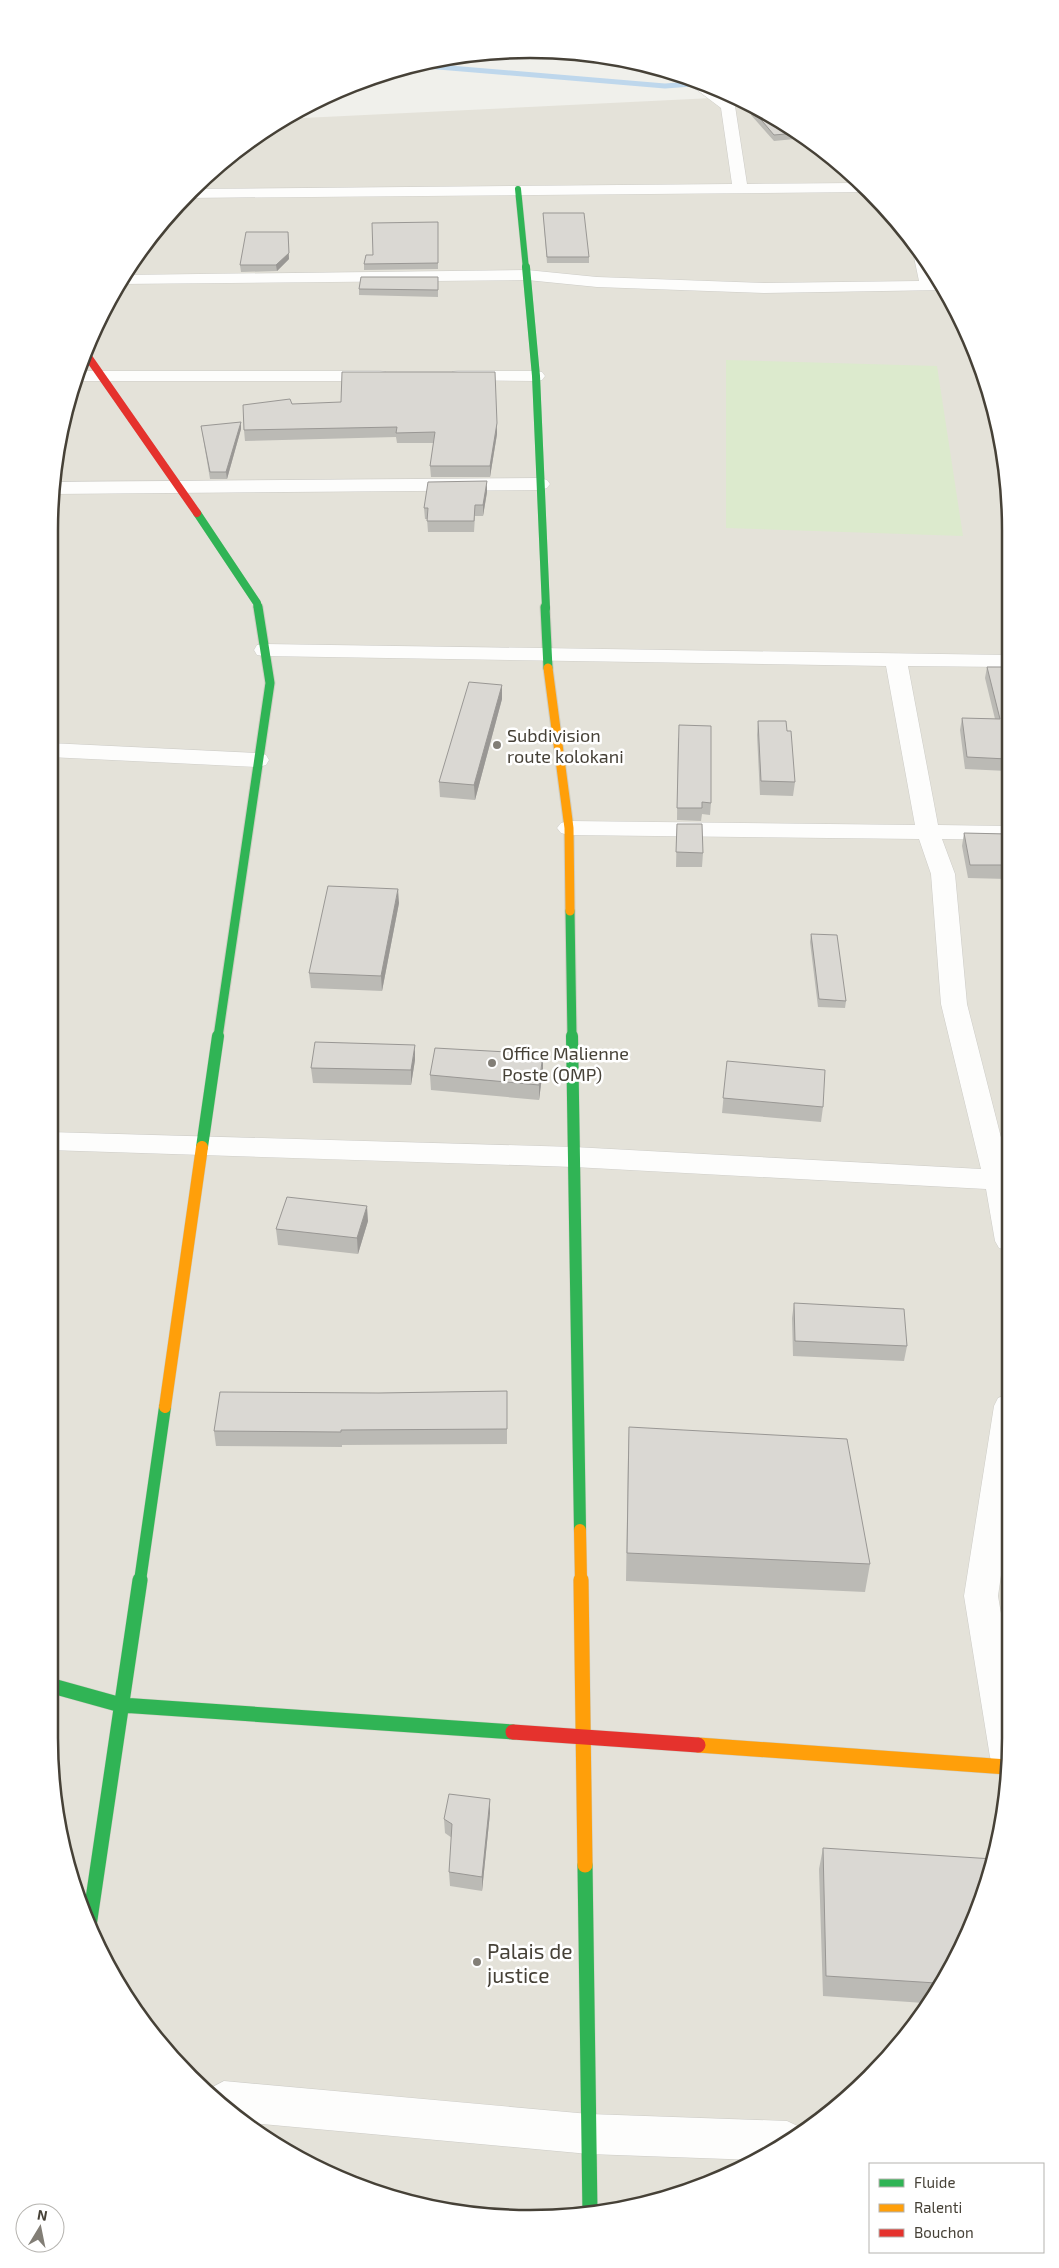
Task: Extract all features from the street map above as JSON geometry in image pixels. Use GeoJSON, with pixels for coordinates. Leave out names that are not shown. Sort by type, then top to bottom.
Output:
{"type":"FeatureCollection","features":[{"type":"Feature","properties":{"kind":"main road"},"geometry":{"type":"LineString","coordinates":[[518,189],[536,376],[546,653],[569,828],[590,2206]]}},
{"type":"Feature","properties":{"kind":"main road"},"geometry":{"type":"LineString","coordinates":[[90,359],[257,603],[270,683],[204,1147],[91,1913]]}},
{"type":"Feature","properties":{"kind":"main road"},"geometry":{"type":"LineString","coordinates":[[58,1687],[122,1705],[1000,1766]]}},
{"type":"Feature","properties":{"kind":"street"},"geometry":{"type":"LineString","coordinates":[[713,95],[728,106],[740,188]]}},
{"type":"Feature","properties":{"kind":"street"},"geometry":{"type":"LineString","coordinates":[[198,194],[518,189],[855,188]]}},
{"type":"Feature","properties":{"kind":"street"},"geometry":{"type":"LineString","coordinates":[[129,280],[527,275],[597,282],[764,288],[933,286]]}},
{"type":"Feature","properties":{"kind":"street"},"geometry":{"type":"LineString","coordinates":[[84,376],[398,376]]}},
{"type":"Feature","properties":{"kind":"street"},"geometry":{"type":"LineString","coordinates":[[437,376],[536,376]]}},
{"type":"Feature","properties":{"kind":"street"},"geometry":{"type":"LineString","coordinates":[[60,488],[540,484]]}},
{"type":"Feature","properties":{"kind":"street"},"geometry":{"type":"LineString","coordinates":[[265,650],[1002,661]]}},
{"type":"Feature","properties":{"kind":"street"},"geometry":{"type":"LineString","coordinates":[[896,660],[928,832],[943,874],[954,1004],[1002,1176]]}},
{"type":"Feature","properties":{"kind":"street"},"geometry":{"type":"LineString","coordinates":[[58,750],[258,760]]}},
{"type":"Feature","properties":{"kind":"street"},"geometry":{"type":"LineString","coordinates":[[569,828],[1002,833]]}},
{"type":"Feature","properties":{"kind":"street"},"geometry":{"type":"LineString","coordinates":[[58,1141],[574,1157],[1002,1180]]}},
{"type":"Feature","properties":{"kind":"street"},"geometry":{"type":"LineString","coordinates":[[1002,1454],[981,1596],[1002,1721]]}},
{"type":"Feature","properties":{"kind":"street"},"geometry":{"type":"LineString","coordinates":[[228,2101],[589,2134],[776,2141]]}},
{"type":"Feature","properties":{"kind":"shaded area"},"geometry":{"type":"Polygon","coordinates":[[[720,98],[738,106],[792,137],[841,175],[884,218],[922,267],[953,321],[966,349],[985,407],[997,468],[1002,530],[1002,1739],[997,1800],[985,1861],[966,1919],[938,1975],[922,2001],[884,2050],[841,2093],[792,2131],[766,2147],[710,2175],[652,2194],[591,2206],[530,2210],[499,2209],[437,2201],[407,2194],[349,2175],[321,2162],[267,2131],[242,2113],[218,2093],[175,2050],[137,2001],[121,1975],[93,1919],[83,1890],[67,1831],[62,1800],[58,1739],[58,530],[62,468],[74,407],[93,349],[121,293],[137,267],[175,218],[218,175],[267,137],[299,118],[720,98]]]}},
{"type":"Feature","properties":{"kind":"green space"},"geometry":{"type":"Polygon","coordinates":[[[726,360],[937,366],[963,536],[726,528],[726,360]]]}},
{"type":"Feature","properties":{"kind":"building"},"geometry":{"type":"Polygon","coordinates":[[[759,117],[787,134],[774,135],[759,117]]]}},
{"type":"Feature","properties":{"kind":"building"},"geometry":{"type":"Polygon","coordinates":[[[543,213],[584,213],[589,257],[547,257],[543,213]]]}},
{"type":"Feature","properties":{"kind":"building"},"geometry":{"type":"Polygon","coordinates":[[[438,222],[438,263],[364,264],[366,255],[373,255],[372,223],[438,222]]]}},
{"type":"Feature","properties":{"kind":"building"},"geometry":{"type":"Polygon","coordinates":[[[246,232],[288,232],[289,253],[276,265],[240,265],[246,232]]]}},
{"type":"Feature","properties":{"kind":"building"},"geometry":{"type":"Polygon","coordinates":[[[361,277],[438,277],[438,290],[359,289],[361,277]]]}},
{"type":"Feature","properties":{"kind":"building"},"geometry":{"type":"Polygon","coordinates":[[[342,372],[495,372],[497,423],[490,466],[430,466],[435,432],[396,433],[397,427],[244,430],[243,405],[290,399],[292,404],[341,402],[342,372]]]}},
{"type":"Feature","properties":{"kind":"building"},"geometry":{"type":"Polygon","coordinates":[[[241,422],[226,472],[210,472],[201,426],[241,422]]]}},
{"type":"Feature","properties":{"kind":"building"},"geometry":{"type":"Polygon","coordinates":[[[487,481],[483,505],[475,505],[474,521],[427,521],[428,508],[424,508],[428,482],[487,481]]]}},
{"type":"Feature","properties":{"kind":"building"},"geometry":{"type":"Polygon","coordinates":[[[987,667],[1002,667],[1002,759],[967,757],[962,718],[1000,719],[987,667]]]}},
{"type":"Feature","properties":{"kind":"building"},"geometry":{"type":"Polygon","coordinates":[[[469,682],[502,685],[474,785],[439,782],[469,682]]]}},
{"type":"Feature","properties":{"kind":"building"},"geometry":{"type":"Polygon","coordinates":[[[758,721],[786,721],[787,731],[791,731],[795,782],[761,781],[758,721]]]}},
{"type":"Feature","properties":{"kind":"building"},"geometry":{"type":"Polygon","coordinates":[[[679,725],[711,726],[711,803],[702,802],[702,808],[677,808],[679,725]]]}},
{"type":"Feature","properties":{"kind":"building"},"geometry":{"type":"Polygon","coordinates":[[[677,824],[702,824],[703,853],[676,852],[677,824]]]}},
{"type":"Feature","properties":{"kind":"building"},"geometry":{"type":"Polygon","coordinates":[[[964,833],[1002,834],[1002,865],[970,865],[964,833]]]}},
{"type":"Feature","properties":{"kind":"building"},"geometry":{"type":"Polygon","coordinates":[[[328,886],[398,889],[381,976],[309,973],[328,886]]]}},
{"type":"Feature","properties":{"kind":"building"},"geometry":{"type":"Polygon","coordinates":[[[811,934],[837,935],[846,1001],[819,999],[811,934]]]}},
{"type":"Feature","properties":{"kind":"building"},"geometry":{"type":"Polygon","coordinates":[[[315,1042],[415,1045],[411,1070],[311,1068],[315,1042]]]}},
{"type":"Feature","properties":{"kind":"building"},"geometry":{"type":"Polygon","coordinates":[[[435,1048],[543,1054],[539,1085],[430,1075],[435,1048]]]}},
{"type":"Feature","properties":{"kind":"building"},"geometry":{"type":"Polygon","coordinates":[[[727,1061],[825,1070],[823,1107],[723,1098],[727,1061]]]}},
{"type":"Feature","properties":{"kind":"building"},"geometry":{"type":"Polygon","coordinates":[[[287,1197],[367,1206],[357,1238],[276,1229],[287,1197]]]}},
{"type":"Feature","properties":{"kind":"building"},"geometry":{"type":"Polygon","coordinates":[[[794,1303],[904,1309],[907,1346],[795,1341],[794,1303]]]}},
{"type":"Feature","properties":{"kind":"building"},"geometry":{"type":"Polygon","coordinates":[[[507,1391],[507,1429],[341,1430],[341,1432],[214,1431],[220,1392],[379,1393],[507,1391]]]}},
{"type":"Feature","properties":{"kind":"building"},"geometry":{"type":"Polygon","coordinates":[[[629,1427],[847,1439],[870,1564],[627,1553],[629,1427]]]}},
{"type":"Feature","properties":{"kind":"building"},"geometry":{"type":"Polygon","coordinates":[[[449,1794],[490,1799],[482,1877],[449,1872],[452,1824],[444,1819],[449,1794]]]}},
{"type":"Feature","properties":{"kind":"building"},"geometry":{"type":"Polygon","coordinates":[[[823,1848],[986,1859],[966,1919],[933,1983],[826,1976],[823,1848]]]}},
{"type":"Feature","properties":{"kind":"waterway"},"geometry":{"type":"LineString","coordinates":[[437,67],[665,86],[685,85]]}},
{"type":"Feature","properties":{"kind":"traffic: fast"},"geometry":{"type":"LineString","coordinates":[[518,189],[536,376],[548,668]]}},
{"type":"Feature","properties":{"kind":"traffic: fast"},"geometry":{"type":"LineString","coordinates":[[197,513],[257,603],[270,683],[202,1147]]}},
{"type":"Feature","properties":{"kind":"traffic: fast"},"geometry":{"type":"LineString","coordinates":[[570,911],[580,1530]]}},
{"type":"Feature","properties":{"kind":"traffic: fast"},"geometry":{"type":"LineString","coordinates":[[91,1913],[165,1407]]}},
{"type":"Feature","properties":{"kind":"traffic: fast"},"geometry":{"type":"LineString","coordinates":[[58,1688],[121,1705],[513,1732]]}},
{"type":"Feature","properties":{"kind":"traffic: fast"},"geometry":{"type":"LineString","coordinates":[[585,1865],[590,2206]]}},
{"type":"Feature","properties":{"kind":"traffic: slow"},"geometry":{"type":"LineString","coordinates":[[548,668],[569,828],[570,911]]}},
{"type":"Feature","properties":{"kind":"traffic: slow"},"geometry":{"type":"LineString","coordinates":[[165,1407],[202,1147]]}},
{"type":"Feature","properties":{"kind":"traffic: slow"},"geometry":{"type":"LineString","coordinates":[[580,1530],[585,1865]]}},
{"type":"Feature","properties":{"kind":"traffic: slow"},"geometry":{"type":"LineString","coordinates":[[698,1745],[1000,1767]]}},
{"type":"Feature","properties":{"kind":"traffic: jam"},"geometry":{"type":"LineString","coordinates":[[90,359],[197,513]]}},
{"type":"Feature","properties":{"kind":"traffic: jam"},"geometry":{"type":"LineString","coordinates":[[513,1732],[698,1745]]}},
{"type":"Feature","properties":{"kind":"place","name":"Subdivision route kolokani"},"geometry":{"type":"Point","coordinates":[497,745]}},
{"type":"Feature","properties":{"kind":"place","name":"Office Malienne Poste (OMP)"},"geometry":{"type":"Point","coordinates":[492,1063]}},
{"type":"Feature","properties":{"kind":"place","name":"Palais de justice"},"geometry":{"type":"Point","coordinates":[477,1962]}}]}
